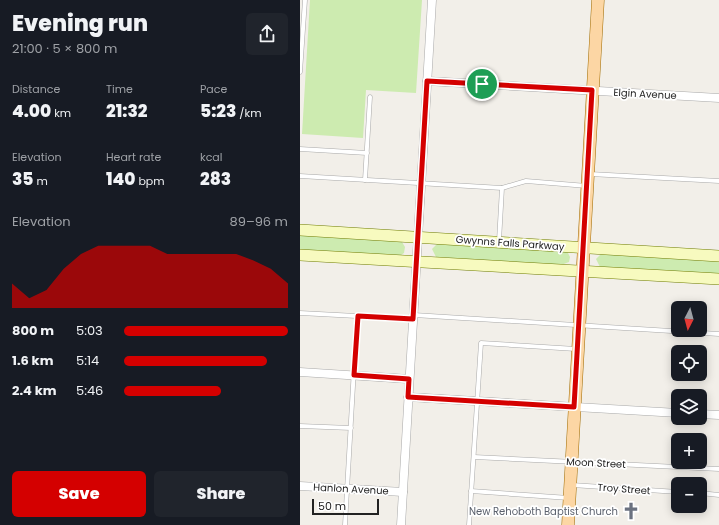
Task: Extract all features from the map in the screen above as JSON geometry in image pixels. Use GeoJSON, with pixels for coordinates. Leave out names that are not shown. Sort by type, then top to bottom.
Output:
{"type":"FeatureCollection","features":[{"type":"Feature","properties":{"kind":"main road"},"geometry":{"type":"LineString","coordinates":[[568,525],[598,0]]}},
{"type":"Feature","properties":{"kind":"main road","name":"Gwynns Falls Parkway"},"geometry":{"type":"LineString","coordinates":[[300,230],[719,256]]}},
{"type":"Feature","properties":{"kind":"main road"},"geometry":{"type":"LineString","coordinates":[[300,255],[719,279]]}},
{"type":"Feature","properties":{"kind":"street"},"geometry":{"type":"LineString","coordinates":[[401,525],[432,0]]}},
{"type":"Feature","properties":{"kind":"street","name":"Elgin Avenue"},"geometry":{"type":"LineString","coordinates":[[427,81],[719,98]]}},
{"type":"Feature","properties":{"kind":"street"},"geometry":{"type":"LineString","coordinates":[[300,372],[409,379]]}},
{"type":"Feature","properties":{"kind":"street"},"geometry":{"type":"LineString","coordinates":[[408,397],[671,413]]}},
{"type":"Feature","properties":{"kind":"street"},"geometry":{"type":"LineString","coordinates":[[707,414],[719,415]]}},
{"type":"Feature","properties":{"kind":"street","name":"Hanlon Avenue"},"geometry":{"type":"LineString","coordinates":[[300,486],[403,492]]}},
{"type":"Feature","properties":{"kind":"lane"},"geometry":{"type":"LineString","coordinates":[[300,72],[305,0]]}},
{"type":"Feature","properties":{"kind":"lane"},"geometry":{"type":"LineString","coordinates":[[365,180],[370,97]]}},
{"type":"Feature","properties":{"kind":"lane"},"geometry":{"type":"LineString","coordinates":[[300,149],[367,153]]}},
{"type":"Feature","properties":{"kind":"lane"},"geometry":{"type":"LineString","coordinates":[[588,174],[719,181]]}},
{"type":"Feature","properties":{"kind":"lane"},"geometry":{"type":"LineString","coordinates":[[300,176],[502,188],[526,182],[587,186]]}},
{"type":"Feature","properties":{"kind":"lane"},"geometry":{"type":"LineString","coordinates":[[499,242],[502,188]]}},
{"type":"Feature","properties":{"kind":"lane"},"geometry":{"type":"LineString","coordinates":[[300,312],[719,334]]}},
{"type":"Feature","properties":{"kind":"lane"},"geometry":{"type":"LineString","coordinates":[[345,525],[358,316]]}},
{"type":"Feature","properties":{"kind":"lane"},"geometry":{"type":"LineString","coordinates":[[469,525],[481,343],[578,349]]}},
{"type":"Feature","properties":{"kind":"lane"},"geometry":{"type":"LineString","coordinates":[[300,426],[351,428]]}},
{"type":"Feature","properties":{"kind":"lane","name":"Moon Street"},"geometry":{"type":"LineString","coordinates":[[474,457],[719,469]]}},
{"type":"Feature","properties":{"kind":"lane","name":"Troy Street"},"geometry":{"type":"LineString","coordinates":[[570,485],[671,492]]}},
{"type":"Feature","properties":{"kind":"lane"},"geometry":{"type":"LineString","coordinates":[[471,491],[569,498]]}},
{"type":"Feature","properties":{"kind":"lane"},"geometry":{"type":"LineString","coordinates":[[707,494],[719,495]]}},
{"type":"Feature","properties":{"kind":"green space"},"geometry":{"type":"Polygon","coordinates":[[[310,0],[422,0],[416,93],[366,90],[363,138],[302,134],[310,0]]]}},
{"type":"Feature","properties":{"kind":"green space"},"geometry":{"type":"Polygon","coordinates":[[[300,235],[397,241],[402,242],[405,247],[404,253],[401,255],[300,251],[300,235]]]}},
{"type":"Feature","properties":{"kind":"green space"},"geometry":{"type":"Polygon","coordinates":[[[438,243],[567,251],[570,257],[569,262],[561,265],[436,257],[432,249],[438,243]]]}},
{"type":"Feature","properties":{"kind":"green space"},"geometry":{"type":"Polygon","coordinates":[[[602,253],[719,260],[719,275],[600,267],[596,259],[602,253]]]}},
{"type":"Feature","properties":{"kind":"place","name":"New Rehoboth Baptist Church"},"geometry":{"type":"Point","coordinates":[631,511]}},
{"type":"Feature","properties":{"kind":"route"},"geometry":{"type":"LineString","coordinates":[[427,81],[482,84],[592,90],[580,326],[574,407],[408,397],[409,379],[354,375],[358,316],[413,319],[427,81]]}}]}
